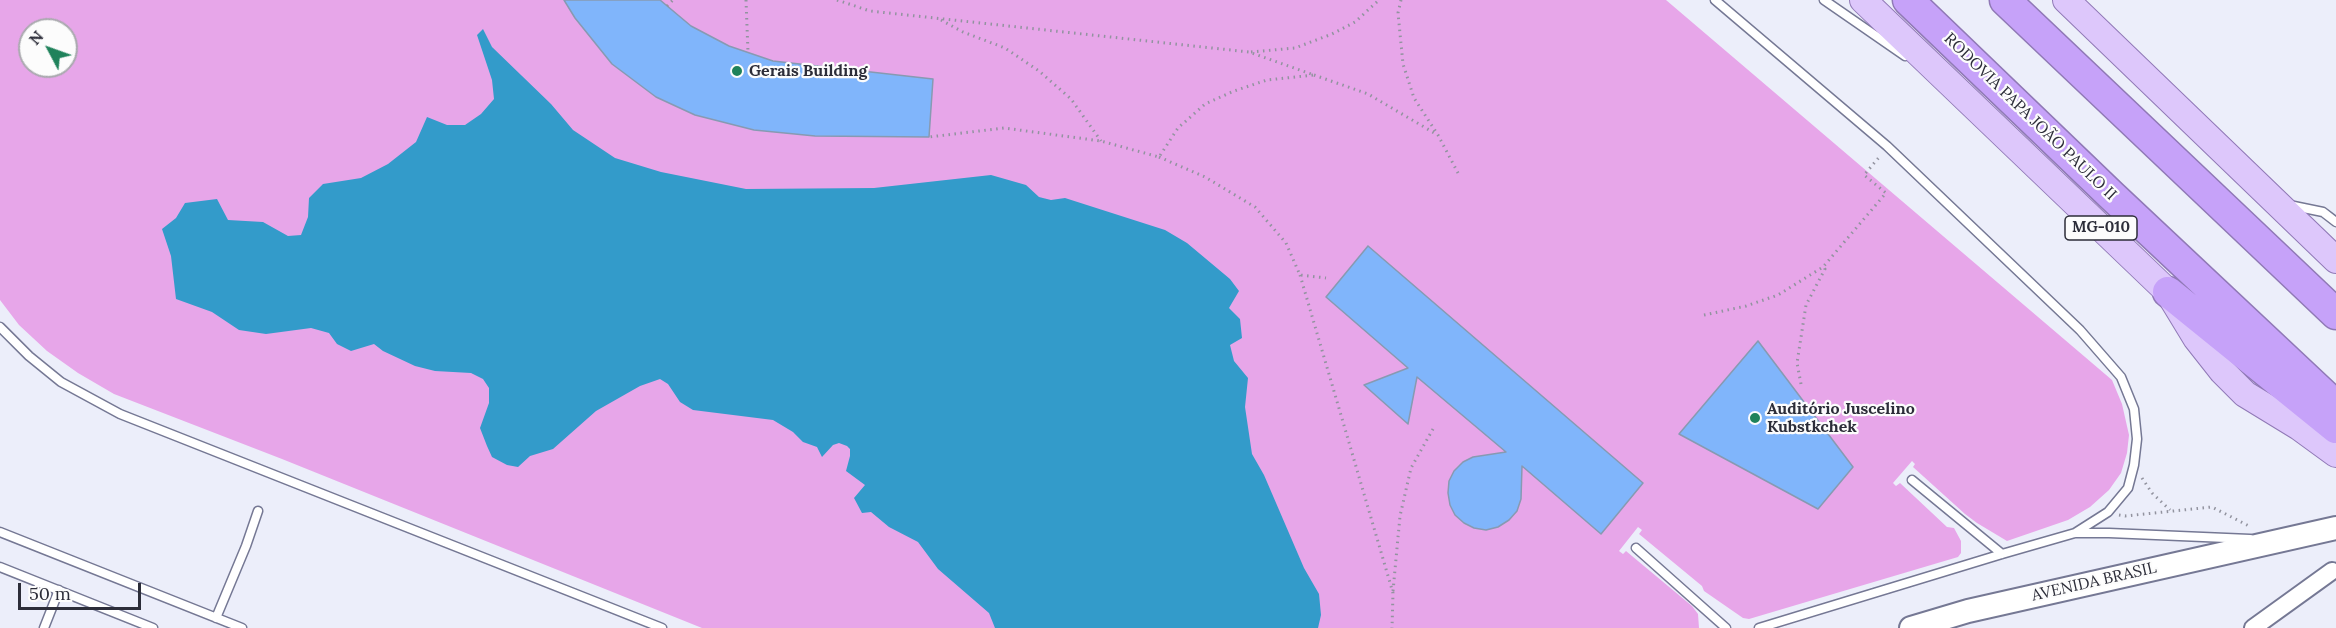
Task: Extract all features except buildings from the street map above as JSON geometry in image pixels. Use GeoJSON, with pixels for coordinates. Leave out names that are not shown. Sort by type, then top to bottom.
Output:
{"type":"FeatureCollection","features":[{"type":"Feature","properties":{"kind":"highway","name":"RODOVIA PAPA JOÃO PAULO II"},"geometry":{"type":"LineString","coordinates":[[1908,0],[2336,406]]}},
{"type":"Feature","properties":{"kind":"highway"},"geometry":{"type":"LineString","coordinates":[[2005,0],[2336,314]]}},
{"type":"Feature","properties":{"kind":"highway"},"geometry":{"type":"LineString","coordinates":[[2168,292],[2336,428]]}},
{"type":"Feature","properties":{"kind":"main road","name":"MG-010"},"geometry":{"type":"LineString","coordinates":[[1863,0],[2168,292],[2196,338],[2222,371],[2245,394],[2299,427],[2336,454]]}},
{"type":"Feature","properties":{"kind":"main road"},"geometry":{"type":"LineString","coordinates":[[2066,0],[2336,260]]}},
{"type":"Feature","properties":{"kind":"street","name":"AVENIDA BRASIL"},"geometry":{"type":"LineString","coordinates":[[1911,628],[1968,611],[2336,528]]}},
{"type":"Feature","properties":{"kind":"street"},"geometry":{"type":"LineString","coordinates":[[2253,628],[2332,571]]}},
{"type":"Feature","properties":{"kind":"lane"},"geometry":{"type":"LineString","coordinates":[[1715,0],[1887,146],[2080,330],[2121,377],[2134,409],[2137,439],[2128,488],[2108,512],[2075,533]]}},
{"type":"Feature","properties":{"kind":"lane"},"geometry":{"type":"LineString","coordinates":[[1824,0],[1961,94]]}},
{"type":"Feature","properties":{"kind":"lane"},"geometry":{"type":"LineString","coordinates":[[2274,202],[2323,212],[2336,222]]}},
{"type":"Feature","properties":{"kind":"lane"},"geometry":{"type":"LineString","coordinates":[[0,327],[29,356],[61,382],[120,414],[662,628]]}},
{"type":"Feature","properties":{"kind":"lane"},"geometry":{"type":"LineString","coordinates":[[1912,480],[2002,554]]}},
{"type":"Feature","properties":{"kind":"lane"},"geometry":{"type":"LineString","coordinates":[[216,618],[258,512]]}},
{"type":"Feature","properties":{"kind":"lane"},"geometry":{"type":"LineString","coordinates":[[0,532],[242,628]]}},
{"type":"Feature","properties":{"kind":"lane"},"geometry":{"type":"LineString","coordinates":[[1759,628],[2075,533],[2277,540]]}},
{"type":"Feature","properties":{"kind":"lane"},"geometry":{"type":"LineString","coordinates":[[1636,548],[1726,628]]}},
{"type":"Feature","properties":{"kind":"lane"},"geometry":{"type":"LineString","coordinates":[[0,567],[153,628]]}},
{"type":"Feature","properties":{"kind":"lane"},"geometry":{"type":"LineString","coordinates":[[44,628],[59,590]]}},
{"type":"Feature","properties":{"kind":"path"},"geometry":{"type":"LineString","coordinates":[[667,6],[673,0]]}},
{"type":"Feature","properties":{"kind":"path"},"geometry":{"type":"LineString","coordinates":[[746,0],[748,52]]}},
{"type":"Feature","properties":{"kind":"path"},"geometry":{"type":"LineString","coordinates":[[837,0],[870,11],[1249,52],[1295,48],[1313,41],[1355,22],[1379,0]]}},
{"type":"Feature","properties":{"kind":"path"},"geometry":{"type":"LineString","coordinates":[[1401,0],[1398,13],[1403,64],[1414,98],[1438,135],[1458,173]]}},
{"type":"Feature","properties":{"kind":"path"},"geometry":{"type":"LineString","coordinates":[[938,18],[963,32],[1005,48],[1040,70],[1071,99],[1101,141]]}},
{"type":"Feature","properties":{"kind":"path"},"geometry":{"type":"LineString","coordinates":[[1249,52],[1368,94],[1438,135]]}},
{"type":"Feature","properties":{"kind":"path"},"geometry":{"type":"LineString","coordinates":[[1160,157],[1178,128],[1205,104],[1267,80],[1314,75]]}},
{"type":"Feature","properties":{"kind":"path"},"geometry":{"type":"LineString","coordinates":[[929,136],[1004,128],[1101,141],[1160,157],[1205,177],[1254,207],[1286,243],[1300,275],[1393,592]]}},
{"type":"Feature","properties":{"kind":"path"},"geometry":{"type":"LineString","coordinates":[[1704,315],[1778,296],[1823,267],[1886,193],[1864,174],[1887,146]]}},
{"type":"Feature","properties":{"kind":"path"},"geometry":{"type":"LineString","coordinates":[[1801,384],[1797,363],[1804,314],[1806,305],[1825,269],[1823,267]]}},
{"type":"Feature","properties":{"kind":"path"},"geometry":{"type":"LineString","coordinates":[[1300,275],[1326,278]]}},
{"type":"Feature","properties":{"kind":"path"},"geometry":{"type":"LineString","coordinates":[[1392,628],[1400,516],[1412,468],[1433,429]]}},
{"type":"Feature","properties":{"kind":"path"},"geometry":{"type":"LineString","coordinates":[[2134,465],[2152,493],[2170,510]]}},
{"type":"Feature","properties":{"kind":"path"},"geometry":{"type":"LineString","coordinates":[[2108,512],[2126,516],[2212,507],[2277,540]]}},
{"type":"Feature","properties":{"kind":"shaded area"},"geometry":{"type":"Polygon","coordinates":[[[0,0],[1666,0],[2112,380],[2122,404],[2129,435],[2121,473],[2109,490],[2090,507],[2068,520],[2007,541],[1965,514],[1913,467],[1915,464],[1912,461],[1893,483],[1896,486],[1900,483],[1947,527],[1954,528],[1961,541],[1961,553],[1958,557],[1749,619],[1743,618],[1704,591],[1702,586],[1639,534],[1642,530],[1638,527],[1619,551],[1623,554],[1626,551],[1692,606],[1698,614],[1699,628],[702,628],[114,394],[47,351],[19,325],[0,300],[0,0]]]}},
{"type":"Feature","properties":{"kind":"water"},"geometry":{"type":"Polygon","coordinates":[[[483,29],[492,47],[551,104],[573,130],[615,158],[661,172],[746,189],[874,188],[991,175],[1026,185],[1039,197],[1051,200],[1065,198],[1165,230],[1187,243],[1230,279],[1239,291],[1229,308],[1240,319],[1242,338],[1230,345],[1234,361],[1248,378],[1245,407],[1252,454],[1264,475],[1304,568],[1319,594],[1321,615],[1318,628],[995,628],[989,613],[938,569],[918,542],[889,527],[871,512],[862,513],[854,498],[865,485],[846,471],[850,456],[850,449],[847,446],[839,443],[833,445],[822,457],[817,447],[803,442],[793,432],[773,420],[693,410],[680,402],[668,384],[660,379],[640,386],[596,411],[553,449],[530,456],[518,467],[507,465],[492,457],[480,428],[489,403],[489,388],[483,379],[471,373],[435,371],[415,366],[383,351],[374,344],[351,351],[337,344],[329,333],[311,328],[266,334],[239,330],[212,312],[176,299],[171,256],[162,229],[176,218],[185,203],[217,199],[228,220],[263,222],[288,236],[301,235],[308,217],[309,198],[323,184],[361,178],[388,164],[416,142],[427,117],[447,125],[465,125],[481,114],[494,99],[492,80],[477,35],[483,29]]]}},
{"type":"Feature","properties":{"kind":"place","name":"Gerais Building"},"geometry":{"type":"Point","coordinates":[737,71]}},
{"type":"Feature","properties":{"kind":"place","name":"Auditório Juscelino Kubstkchek"},"geometry":{"type":"Point","coordinates":[1755,418]}}]}
